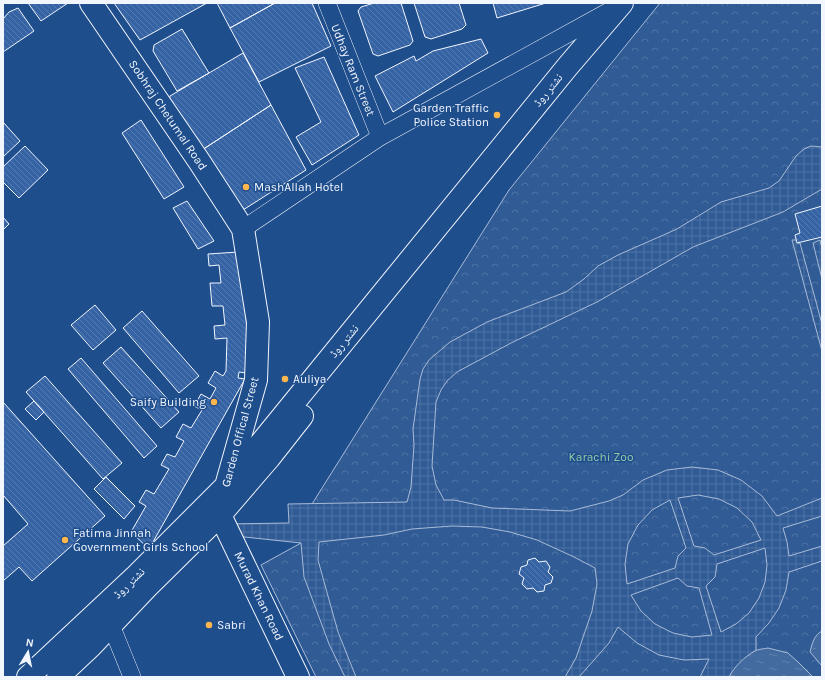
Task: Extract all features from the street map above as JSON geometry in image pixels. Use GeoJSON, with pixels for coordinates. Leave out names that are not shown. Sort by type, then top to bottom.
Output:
{"type":"FeatureCollection","features":[{"type":"Feature","properties":{"kind":"main road","name":"Sobhraj Chetumal Road"},"geometry":{"type":"LineString","coordinates":[[91,3],[200,161],[243,229]]}},
{"type":"Feature","properties":{"kind":"main road","name":"نشتر روڈ"},"geometry":{"type":"LineString","coordinates":[[28,677],[136,576],[226,486],[563,72],[623,4]]}},
{"type":"Feature","properties":{"kind":"main road","name":"نشتر روڈ"},"geometry":{"type":"LineString","coordinates":[[58,677],[91,646],[147,587],[220,515],[268,458],[595,46],[623,4]]}},
{"type":"Feature","properties":{"kind":"main road","name":"Garden Offical Street"},"geometry":{"type":"LineString","coordinates":[[220,515],[226,486],[256,380],[258,322],[243,229]]}},
{"type":"Feature","properties":{"kind":"main road","name":"Murad Khan Road"},"geometry":{"type":"LineString","coordinates":[[220,515],[298,677]]}},
{"type":"Feature","properties":{"kind":"street","name":"Udhay Ram Street"},"geometry":{"type":"LineString","coordinates":[[327,3],[380,137]]}},
{"type":"Feature","properties":{"kind":"street"},"geometry":{"type":"LineString","coordinates":[[243,229],[380,137],[623,4]]}},
{"type":"Feature","properties":{"kind":"street"},"geometry":{"type":"LineString","coordinates":[[111,625],[132,677]]}},
{"type":"Feature","properties":{"kind":"green space","name":"Karachi Zoo"},"geometry":{"type":"Polygon","coordinates":[[[660,3],[822,3],[822,677],[316,677],[261,565],[301,543],[312,504],[509,190],[660,3]]]}},
{"type":"Feature","properties":{"kind":"shaded area"},"geometry":{"type":"Polygon","coordinates":[[[811,146],[822,147],[822,189],[783,212],[693,247],[597,302],[511,343],[457,372],[447,381],[436,402],[432,466],[436,485],[444,500],[454,500],[492,508],[570,511],[609,501],[623,495],[643,480],[667,470],[692,467],[718,470],[741,480],[762,496],[777,516],[822,498],[822,516],[783,528],[789,556],[822,546],[822,561],[789,572],[786,590],[779,608],[769,623],[756,637],[756,650],[732,672],[729,677],[700,677],[709,659],[684,660],[659,655],[637,643],[618,627],[609,643],[579,677],[565,677],[576,658],[592,611],[597,584],[595,568],[537,540],[510,532],[482,527],[452,526],[412,529],[384,535],[319,542],[318,560],[338,632],[356,677],[345,677],[329,644],[304,577],[301,543],[235,536],[225,524],[289,523],[288,504],[407,502],[411,487],[414,445],[413,429],[420,379],[423,369],[429,360],[450,342],[487,322],[566,292],[584,279],[598,266],[618,255],[677,229],[721,202],[769,188],[779,181],[796,156],[804,149],[811,146]],[[698,495],[678,498],[694,546],[705,548],[714,555],[761,540],[752,522],[737,508],[719,499],[698,495]],[[670,500],[652,510],[638,525],[628,544],[625,564],[627,584],[675,568],[678,556],[686,548],[670,500]],[[765,548],[717,564],[715,577],[706,586],[721,632],[736,624],[749,613],[759,598],[765,582],[767,565],[765,548]],[[678,578],[631,595],[641,611],[655,624],[673,633],[692,637],[712,635],[699,588],[687,586],[678,578]]]}},
{"type":"Feature","properties":{"kind":"shaded area"},"geometry":{"type":"Polygon","coordinates":[[[792,240],[797,240],[798,243],[800,243],[822,324],[822,351],[792,240]]]}},
{"type":"Feature","properties":{"kind":"shaded area"},"geometry":{"type":"Polygon","coordinates":[[[820,240],[822,248],[822,279],[813,243],[820,240]]]}},
{"type":"Feature","properties":{"kind":"water"},"geometry":{"type":"Polygon","coordinates":[[[822,631],[822,666],[810,652],[815,637],[822,631]]]}},
{"type":"Feature","properties":{"kind":"water"},"geometry":{"type":"Polygon","coordinates":[[[768,648],[788,653],[813,677],[729,677],[747,656],[756,650],[768,648]]]}},
{"type":"Feature","properties":{"kind":"building"},"geometry":{"type":"Polygon","coordinates":[[[28,3],[68,3],[41,21],[28,3]]]}},
{"type":"Feature","properties":{"kind":"building"},"geometry":{"type":"Polygon","coordinates":[[[114,3],[207,3],[140,40],[114,3]]]}},
{"type":"Feature","properties":{"kind":"building"},"geometry":{"type":"Polygon","coordinates":[[[217,3],[275,3],[230,28],[217,3]]]}},
{"type":"Feature","properties":{"kind":"building"},"geometry":{"type":"Polygon","coordinates":[[[275,3],[312,3],[331,46],[259,82],[230,28],[275,3]]]}},
{"type":"Feature","properties":{"kind":"building"},"geometry":{"type":"Polygon","coordinates":[[[374,3],[401,3],[413,41],[410,45],[378,56],[373,54],[358,11],[361,7],[374,3]]]}},
{"type":"Feature","properties":{"kind":"building"},"geometry":{"type":"Polygon","coordinates":[[[414,3],[459,3],[466,25],[462,29],[431,39],[425,37],[414,3]]]}},
{"type":"Feature","properties":{"kind":"building"},"geometry":{"type":"Polygon","coordinates":[[[493,3],[546,3],[497,18],[493,3]]]}},
{"type":"Feature","properties":{"kind":"building"},"geometry":{"type":"Polygon","coordinates":[[[18,8],[34,31],[3,52],[3,19],[9,12],[18,8]]]}},
{"type":"Feature","properties":{"kind":"building"},"geometry":{"type":"Polygon","coordinates":[[[182,29],[209,73],[177,91],[153,51],[154,45],[182,29]]]}},
{"type":"Feature","properties":{"kind":"building"},"geometry":{"type":"Polygon","coordinates":[[[481,39],[488,53],[393,112],[375,76],[414,56],[416,61],[433,51],[481,39]]]}},
{"type":"Feature","properties":{"kind":"building"},"geometry":{"type":"Polygon","coordinates":[[[243,53],[271,105],[202,150],[169,102],[170,96],[243,53]]]}},
{"type":"Feature","properties":{"kind":"building"},"geometry":{"type":"Polygon","coordinates":[[[324,57],[359,135],[312,165],[296,137],[321,122],[295,68],[324,57]]]}},
{"type":"Feature","properties":{"kind":"building"},"geometry":{"type":"Polygon","coordinates":[[[271,105],[306,170],[243,210],[202,150],[271,105]]]}},
{"type":"Feature","properties":{"kind":"building"},"geometry":{"type":"Polygon","coordinates":[[[141,120],[184,187],[164,199],[122,133],[141,120]]]}},
{"type":"Feature","properties":{"kind":"building"},"geometry":{"type":"Polygon","coordinates":[[[3,122],[20,141],[3,157],[3,122]]]}},
{"type":"Feature","properties":{"kind":"building"},"geometry":{"type":"Polygon","coordinates":[[[25,146],[48,170],[19,198],[3,182],[3,167],[25,146]]]}},
{"type":"Feature","properties":{"kind":"building"},"geometry":{"type":"Polygon","coordinates":[[[187,201],[214,241],[198,249],[173,208],[187,201]]]}},
{"type":"Feature","properties":{"kind":"building"},"geometry":{"type":"Polygon","coordinates":[[[822,206],[822,237],[797,243],[795,235],[800,233],[795,214],[822,206]]]}},
{"type":"Feature","properties":{"kind":"building"},"geometry":{"type":"Polygon","coordinates":[[[3,217],[9,224],[3,230],[3,217]]]}},
{"type":"Feature","properties":{"kind":"building","name":"Saify Building"},"geometry":{"type":"Polygon","coordinates":[[[238,252],[248,335],[246,373],[239,372],[238,378],[245,379],[149,549],[131,532],[146,506],[139,502],[146,490],[154,494],[169,469],[161,465],[167,454],[175,457],[184,441],[176,437],[183,424],[191,428],[202,410],[194,406],[201,394],[210,399],[216,388],[208,383],[215,371],[223,376],[226,371],[227,338],[215,339],[214,326],[225,325],[223,306],[212,306],[210,283],[221,283],[219,265],[209,266],[208,254],[238,252]]]}},
{"type":"Feature","properties":{"kind":"building"},"geometry":{"type":"Polygon","coordinates":[[[95,305],[116,330],[93,350],[71,325],[95,305]]]}},
{"type":"Feature","properties":{"kind":"building"},"geometry":{"type":"Polygon","coordinates":[[[142,311],[199,376],[179,393],[123,328],[142,311]]]}},
{"type":"Feature","properties":{"kind":"building"},"geometry":{"type":"Polygon","coordinates":[[[121,347],[179,412],[161,428],[103,363],[121,347]]]}},
{"type":"Feature","properties":{"kind":"building"},"geometry":{"type":"Polygon","coordinates":[[[81,358],[157,446],[144,458],[68,369],[81,358]]]}},
{"type":"Feature","properties":{"kind":"building"},"geometry":{"type":"Polygon","coordinates":[[[45,376],[122,463],[103,479],[26,392],[45,376]]]}},
{"type":"Feature","properties":{"kind":"building"},"geometry":{"type":"Polygon","coordinates":[[[34,401],[44,412],[36,420],[25,409],[34,401]]]}},
{"type":"Feature","properties":{"kind":"building"},"geometry":{"type":"Polygon","coordinates":[[[3,402],[105,516],[32,581],[19,567],[3,581],[3,546],[28,524],[3,495],[3,402]]]}},
{"type":"Feature","properties":{"kind":"building"},"geometry":{"type":"Polygon","coordinates":[[[106,477],[135,506],[124,519],[94,489],[106,477]]]}},
{"type":"Feature","properties":{"kind":"building"},"geometry":{"type":"Polygon","coordinates":[[[535,558],[539,562],[546,561],[550,567],[548,572],[553,577],[551,583],[545,585],[544,591],[537,592],[533,588],[527,589],[522,584],[524,578],[519,574],[521,567],[527,565],[528,560],[535,558]]]}},
{"type":"Feature","properties":{"kind":"place","name":"Garden Traffic Police Station"},"geometry":{"type":"Point","coordinates":[497,115]}},
{"type":"Feature","properties":{"kind":"place","name":"MashAllah Hotel"},"geometry":{"type":"Point","coordinates":[246,187]}},
{"type":"Feature","properties":{"kind":"place","name":"Auliya"},"geometry":{"type":"Point","coordinates":[285,379]}},
{"type":"Feature","properties":{"kind":"place","name":"Saify Building"},"geometry":{"type":"Point","coordinates":[214,402]}},
{"type":"Feature","properties":{"kind":"place","name":"Fatima Jinnah Government Girls School"},"geometry":{"type":"Point","coordinates":[65,540]}},
{"type":"Feature","properties":{"kind":"place","name":"Sabri"},"geometry":{"type":"Point","coordinates":[209,625]}}]}
